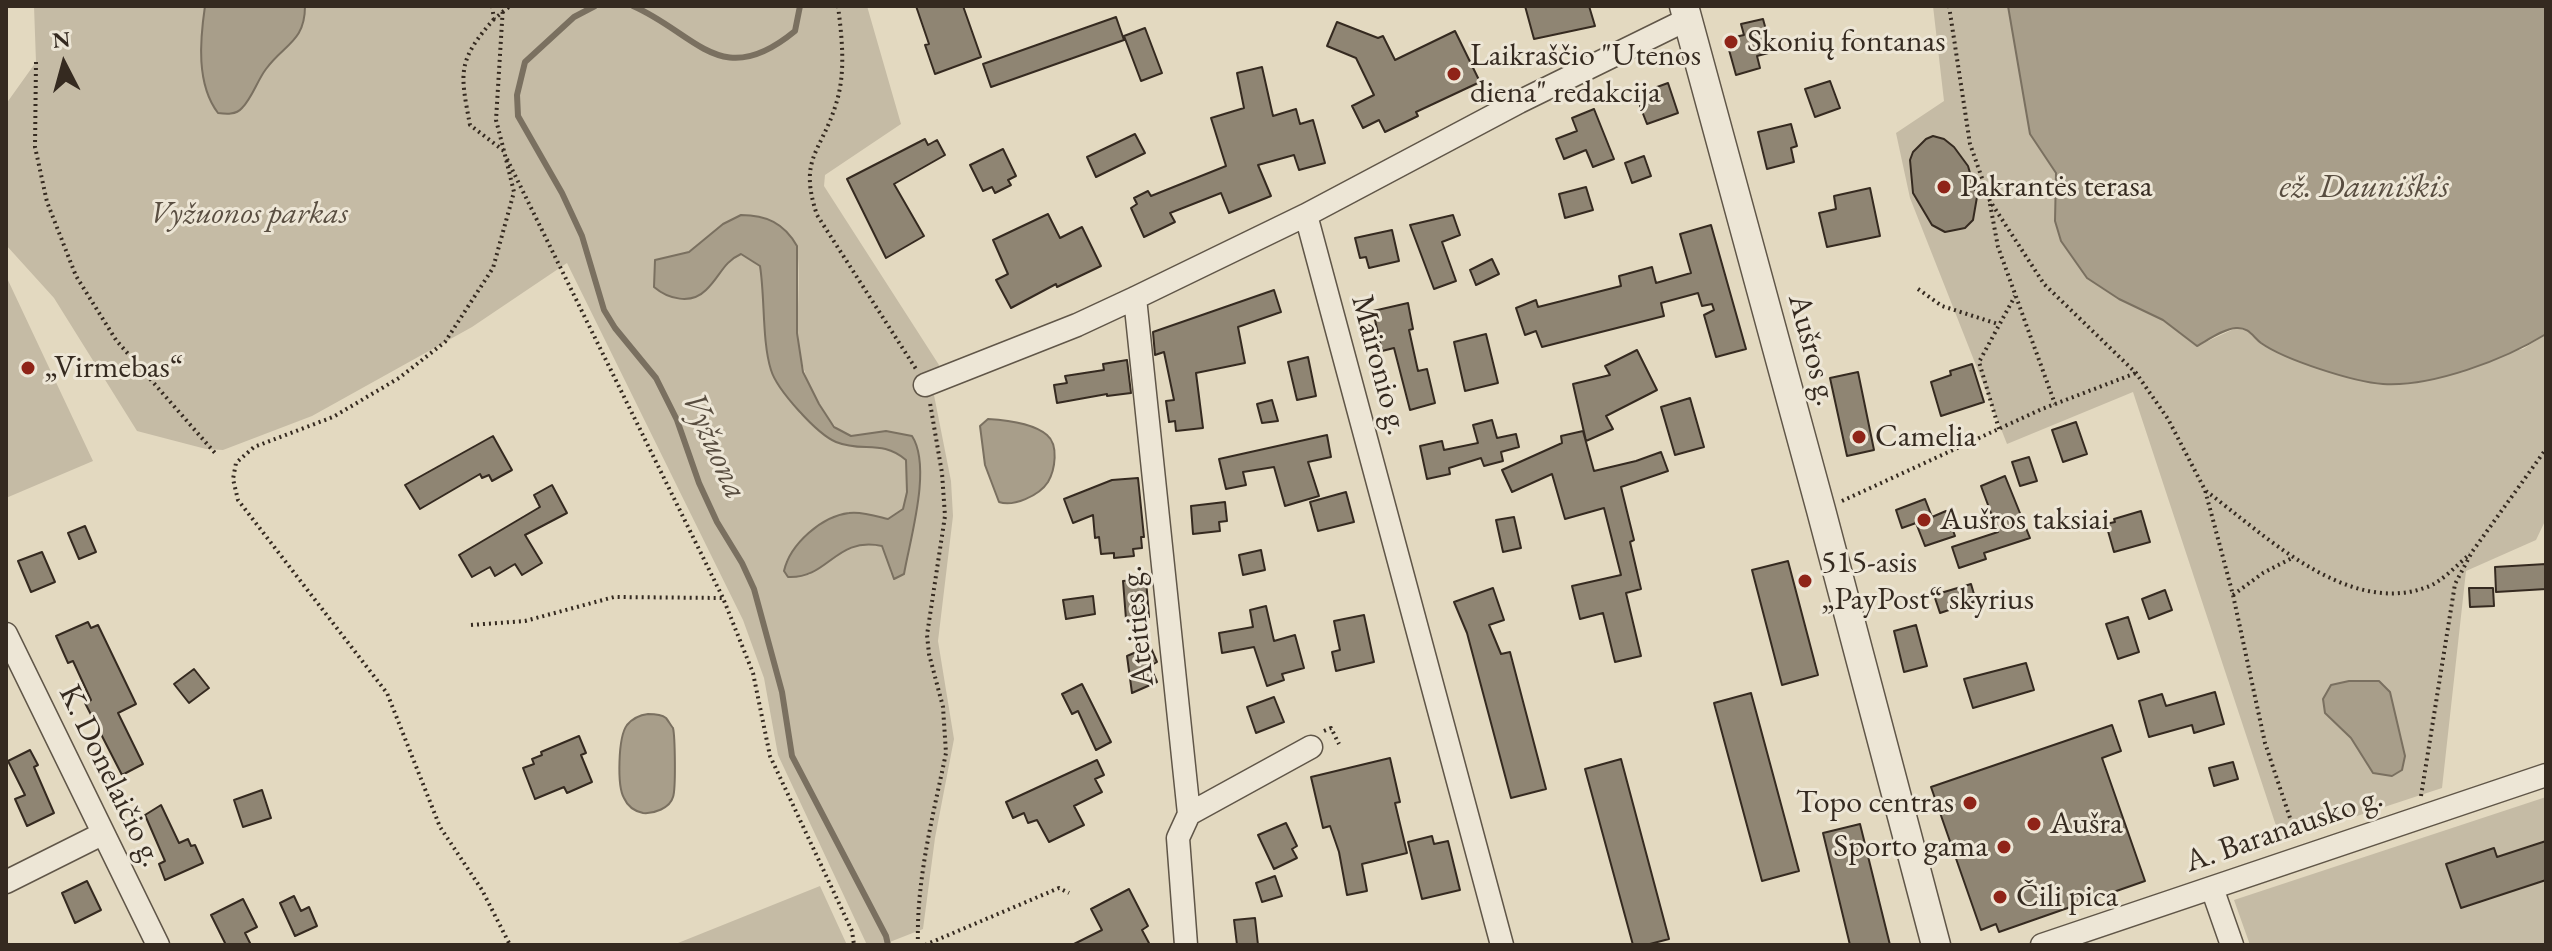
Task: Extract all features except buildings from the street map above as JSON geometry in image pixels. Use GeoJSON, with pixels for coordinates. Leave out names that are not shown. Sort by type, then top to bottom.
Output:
{"type":"FeatureCollection","features":[{"type":"Feature","properties":{"kind":"street"},"geometry":{"type":"LineString","coordinates":[[925,385],[1077,325],[1306,215],[1686,12]]}},
{"type":"Feature","properties":{"kind":"street","name":"Aušros g."},"geometry":{"type":"LineString","coordinates":[[1686,12],[1936,945]]}},
{"type":"Feature","properties":{"kind":"street","name":"Maironio g."},"geometry":{"type":"LineString","coordinates":[[1306,215],[1502,945]]}},
{"type":"Feature","properties":{"kind":"street","name":"Ateities g."},"geometry":{"type":"LineString","coordinates":[[1135,298],[1189,814],[1178,838],[1186,945]]}},
{"type":"Feature","properties":{"kind":"street","name":"K. Donelaičio g."},"geometry":{"type":"LineString","coordinates":[[6,634],[158,945]]}},
{"type":"Feature","properties":{"kind":"street"},"geometry":{"type":"LineString","coordinates":[[1189,814],[1311,747]]}},
{"type":"Feature","properties":{"kind":"street","name":"A. Baranausko g."},"geometry":{"type":"LineString","coordinates":[[2042,945],[2546,775]]}},
{"type":"Feature","properties":{"kind":"street"},"geometry":{"type":"LineString","coordinates":[[6,882],[102,834]]}},
{"type":"Feature","properties":{"kind":"street"},"geometry":{"type":"LineString","coordinates":[[2212,888],[2232,945]]}},
{"type":"Feature","properties":{"kind":"path"},"geometry":{"type":"LineString","coordinates":[[492,6],[494,19]]}},
{"type":"Feature","properties":{"kind":"path"},"geometry":{"type":"LineString","coordinates":[[510,6],[504,8],[471,45],[465,62],[463,77],[470,125],[504,151],[723,598],[753,673],[770,756],[852,931],[854,945]]}},
{"type":"Feature","properties":{"kind":"path"},"geometry":{"type":"LineString","coordinates":[[838,6],[842,40],[841,80],[836,105],[812,157],[809,192],[817,215],[904,347],[925,385],[932,411],[945,516],[927,635],[947,733],[946,753],[922,873],[917,912],[918,945]]}},
{"type":"Feature","properties":{"kind":"path"},"geometry":{"type":"LineString","coordinates":[[504,8],[496,120],[514,192],[493,268],[445,342],[399,378],[333,417],[254,447],[236,463],[233,479],[238,500],[387,693],[440,827],[482,890],[510,945]]}},
{"type":"Feature","properties":{"kind":"path"},"geometry":{"type":"LineString","coordinates":[[1951,8],[1970,144],[1990,201],[1998,247],[2055,404]]}},
{"type":"Feature","properties":{"kind":"path"},"geometry":{"type":"LineString","coordinates":[[36,62],[35,147],[47,202],[76,276],[116,340],[215,453]]}},
{"type":"Feature","properties":{"kind":"path"},"geometry":{"type":"LineString","coordinates":[[1990,201],[2044,284],[2136,373],[2168,419],[2205,490],[2233,595],[2265,743],[2303,856]]}},
{"type":"Feature","properties":{"kind":"path"},"geometry":{"type":"LineString","coordinates":[[1918,289],[1942,306],[1998,324]]}},
{"type":"Feature","properties":{"kind":"path"},"geometry":{"type":"LineString","coordinates":[[1999,429],[1979,362],[2015,296]]}},
{"type":"Feature","properties":{"kind":"path"},"geometry":{"type":"LineString","coordinates":[[1821,510],[2055,404],[2136,373]]}},
{"type":"Feature","properties":{"kind":"path"},"geometry":{"type":"LineString","coordinates":[[2417,818],[2455,584],[2472,552],[2546,449]]}},
{"type":"Feature","properties":{"kind":"path"},"geometry":{"type":"LineString","coordinates":[[2205,490],[2294,557],[2343,586],[2390,595],[2429,587],[2472,552]]}},
{"type":"Feature","properties":{"kind":"path"},"geometry":{"type":"LineString","coordinates":[[2233,595],[2263,573],[2294,557]]}},
{"type":"Feature","properties":{"kind":"path"},"geometry":{"type":"LineString","coordinates":[[471,625],[525,621],[614,597],[723,598]]}},
{"type":"Feature","properties":{"kind":"path"},"geometry":{"type":"LineString","coordinates":[[1331,728],[1339,744]]}},
{"type":"Feature","properties":{"kind":"path"},"geometry":{"type":"LineString","coordinates":[[925,945],[1059,888],[1069,893]]}},
{"type":"Feature","properties":{"kind":"green space","name":"Vyžuonos parkas"},"geometry":{"type":"Polygon","coordinates":[[[34,6],[867,6],[901,124],[825,175],[824,186],[939,365],[933,390],[951,481],[953,516],[938,641],[954,739],[935,838],[923,929],[882,945],[867,945],[778,755],[764,678],[743,620],[567,263],[472,327],[312,416],[223,450],[206,449],[137,431],[54,298],[6,245],[6,104],[36,62],[34,6]],[[705,239],[689,252],[655,260],[727,260],[741,254],[760,266],[765,302],[800,414],[868,448],[886,447],[906,460],[907,492],[903,509],[888,519],[853,512],[808,533],[786,561],[784,571],[809,575],[842,552],[860,545],[870,545],[881,546],[888,558],[891,574],[904,574],[917,445],[850,436],[838,429],[824,411],[812,389],[800,349],[797,246],[705,239]]]}},
{"type":"Feature","properties":{"kind":"green space"},"geometry":{"type":"Polygon","coordinates":[[[1933,6],[2008,6],[2030,134],[2056,173],[2055,221],[2119,299],[2163,320],[2197,346],[2236,328],[2251,331],[2261,343],[2294,359],[2354,379],[2523,349],[2546,334],[2546,519],[2536,540],[2466,571],[2442,788],[2281,841],[2133,392],[2007,444],[1910,198],[1896,133],[1944,101],[1933,6]]]}},
{"type":"Feature","properties":{"kind":"green space","name":"„Virmebas“"},"geometry":{"type":"Polygon","coordinates":[[[6,276],[93,461],[6,498],[6,276]]]}},
{"type":"Feature","properties":{"kind":"green space"},"geometry":{"type":"Polygon","coordinates":[[[2546,797],[2546,945],[2250,945],[2234,900],[2546,797]]]}},
{"type":"Feature","properties":{"kind":"green space"},"geometry":{"type":"Polygon","coordinates":[[[820,886],[847,945],[673,945],[820,886]]]}},
{"type":"Feature","properties":{"kind":"water"},"geometry":{"type":"Polygon","coordinates":[[[205,6],[305,6],[297,35],[266,69],[246,104],[234,113],[218,113],[206,89],[201,61],[205,6]]]}},
{"type":"Feature","properties":{"kind":"water","name":"ež. Dauniškis"},"geometry":{"type":"Polygon","coordinates":[[[2008,6],[2546,6],[2546,334],[2467,370],[2423,381],[2383,384],[2303,363],[2272,350],[2240,328],[2226,330],[2197,346],[2163,320],[2119,299],[2087,278],[2061,241],[2055,221],[2056,173],[2030,134],[2008,6]]]}},
{"type":"Feature","properties":{"kind":"water"},"geometry":{"type":"Polygon","coordinates":[[[741,215],[774,222],[786,231],[797,246],[797,333],[803,372],[834,427],[851,436],[886,431],[912,436],[918,449],[920,484],[914,523],[904,574],[894,579],[882,546],[853,547],[802,576],[788,577],[784,571],[800,542],[828,520],[854,513],[888,519],[903,509],[907,492],[906,460],[888,450],[836,442],[809,421],[789,399],[775,379],[768,359],[760,266],[741,254],[694,298],[680,299],[654,287],[655,260],[689,252],[723,224],[741,215]]]}},
{"type":"Feature","properties":{"kind":"water"},"geometry":{"type":"Polygon","coordinates":[[[988,419],[1027,425],[1051,439],[1055,458],[1052,471],[1044,487],[1032,496],[1018,502],[999,502],[985,465],[980,426],[988,419]]]}},
{"type":"Feature","properties":{"kind":"water"},"geometry":{"type":"Polygon","coordinates":[[[2349,681],[2379,681],[2390,692],[2405,756],[2402,770],[2392,776],[2373,773],[2351,738],[2325,713],[2323,699],[2331,685],[2349,681]]]}},
{"type":"Feature","properties":{"kind":"water"},"geometry":{"type":"Polygon","coordinates":[[[648,714],[664,717],[673,728],[675,784],[669,804],[657,811],[643,813],[631,807],[624,798],[620,762],[627,725],[648,714]]]}},
{"type":"Feature","properties":{"kind":"waterway","name":"Vyžuona"},"geometry":{"type":"LineString","coordinates":[[595,6],[574,17],[525,62],[517,95],[518,116],[562,193],[582,236],[604,310],[656,378],[677,420],[699,483],[717,522],[754,589],[782,692],[792,756],[888,945]]}},
{"type":"Feature","properties":{"kind":"waterway","name":"Vyžuona"},"geometry":{"type":"LineString","coordinates":[[633,6],[710,52],[728,57],[747,57],[769,49],[795,31],[800,6]]}},
{"type":"Feature","properties":{"kind":"place","name":"Skonių fontanas"},"geometry":{"type":"Point","coordinates":[1731,42]}},
{"type":"Feature","properties":{"kind":"place","name":"Laikraščio \"Utenos diena\" redakcija"},"geometry":{"type":"Point","coordinates":[1454,74]}},
{"type":"Feature","properties":{"kind":"place","name":"Pakrantės terasa"},"geometry":{"type":"Point","coordinates":[1944,187]}},
{"type":"Feature","properties":{"kind":"place","name":"„Virmebas“"},"geometry":{"type":"Point","coordinates":[28,368]}},
{"type":"Feature","properties":{"kind":"place","name":"Camelia"},"geometry":{"type":"Point","coordinates":[1859,437]}},
{"type":"Feature","properties":{"kind":"place","name":"Aušros taksiai"},"geometry":{"type":"Point","coordinates":[1924,520]}},
{"type":"Feature","properties":{"kind":"place","name":"515-asis „PayPost“ skyrius"},"geometry":{"type":"Point","coordinates":[1805,581]}},
{"type":"Feature","properties":{"kind":"place","name":"Topo centras"},"geometry":{"type":"Point","coordinates":[1970,803]}},
{"type":"Feature","properties":{"kind":"place","name":"Aušra"},"geometry":{"type":"Point","coordinates":[2034,824]}},
{"type":"Feature","properties":{"kind":"place","name":"Sporto gama"},"geometry":{"type":"Point","coordinates":[2004,847]}},
{"type":"Feature","properties":{"kind":"place","name":"Čili pica"},"geometry":{"type":"Point","coordinates":[2000,897]}}]}
